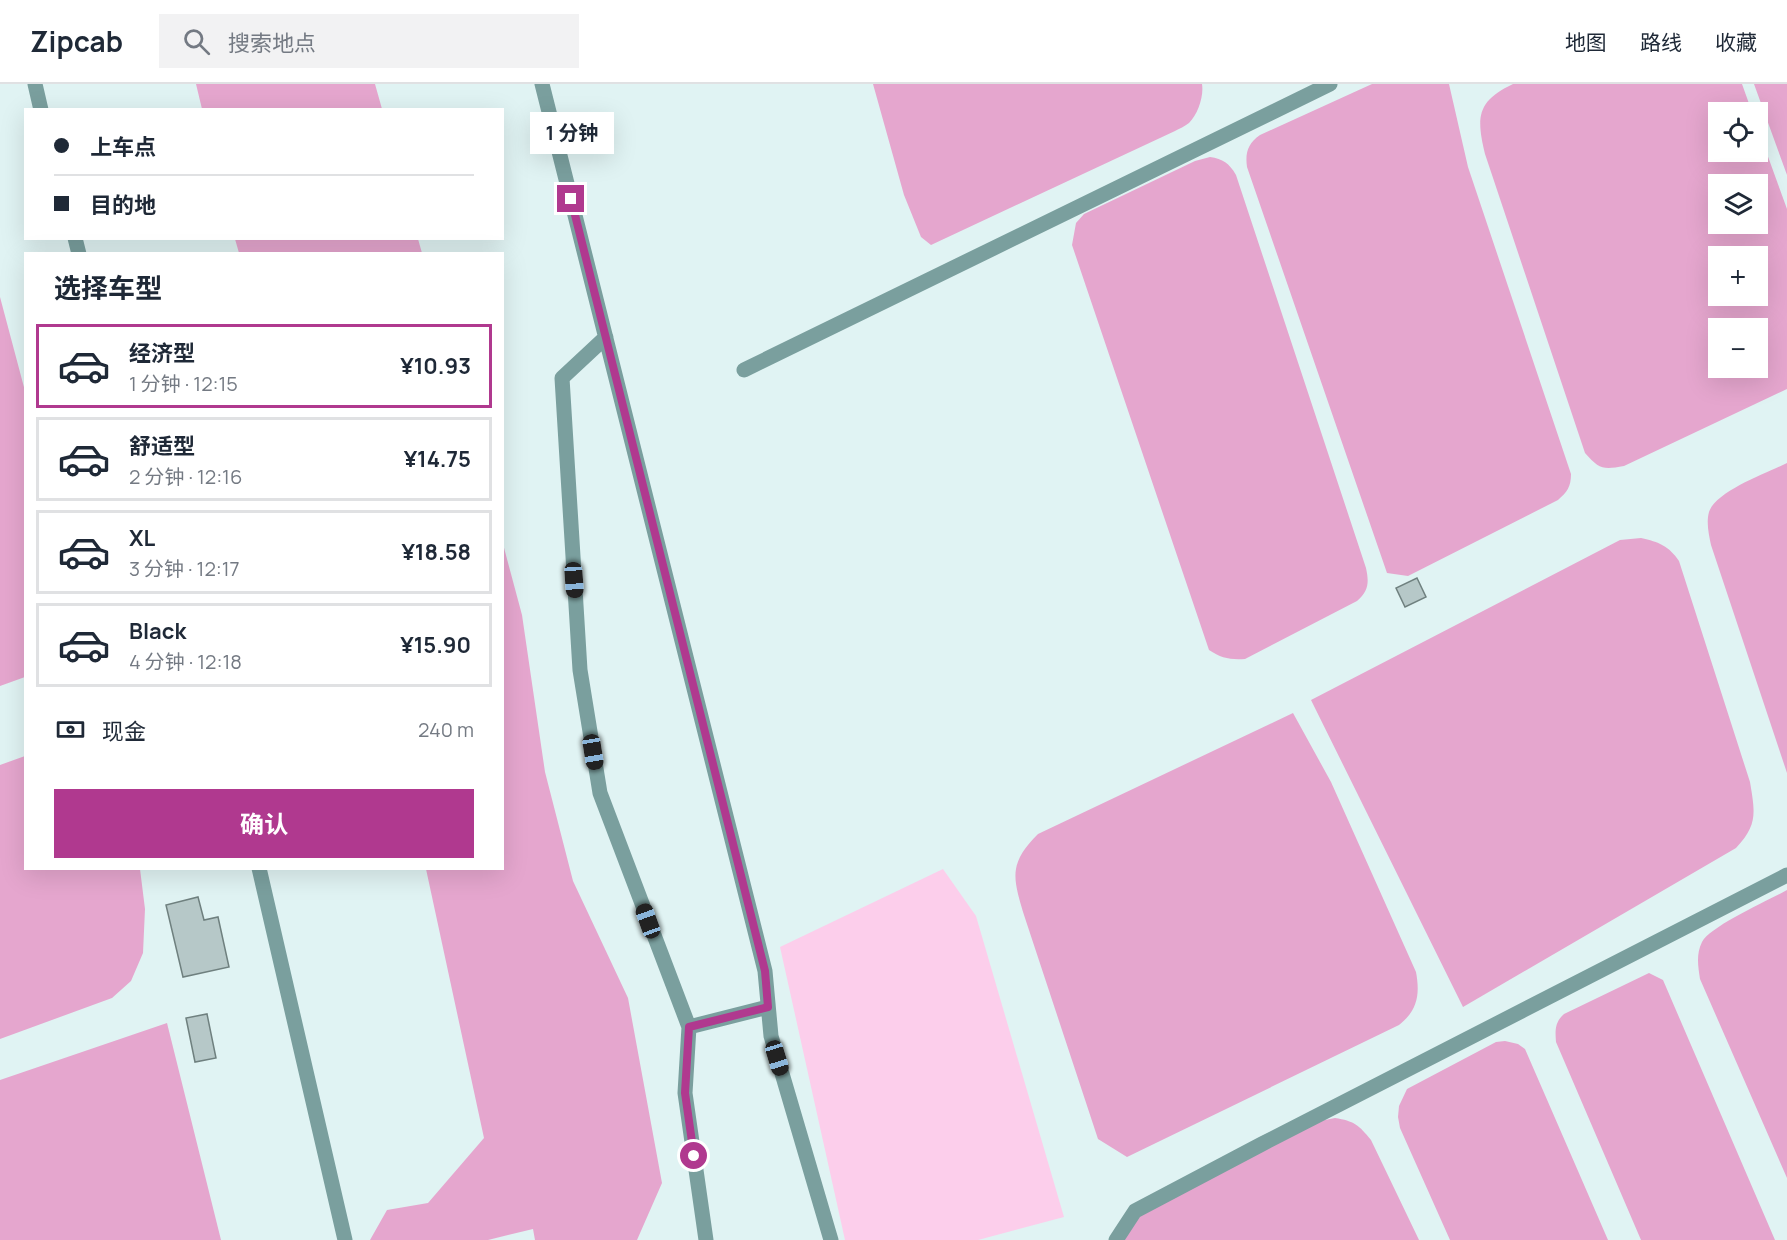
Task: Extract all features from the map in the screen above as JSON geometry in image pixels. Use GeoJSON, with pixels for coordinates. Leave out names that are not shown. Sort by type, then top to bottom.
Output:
{"type":"FeatureCollection","features":[{"type":"Feature","properties":{"kind":"street"},"geometry":{"type":"LineString","coordinates":[[35,84],[41,108]]}},
{"type":"Feature","properties":{"kind":"street"},"geometry":{"type":"LineString","coordinates":[[542,84],[765,971],[771,1036],[828,1238]]}},
{"type":"Feature","properties":{"kind":"street"},"geometry":{"type":"LineString","coordinates":[[744,370],[1330,84]]}},
{"type":"Feature","properties":{"kind":"street"},"geometry":{"type":"LineString","coordinates":[[606,337],[562,378],[580,670],[600,793],[689,1027],[685,1093],[706,1240]]}},
{"type":"Feature","properties":{"kind":"street"},"geometry":{"type":"LineString","coordinates":[[259,870],[345,1240]]}},
{"type":"Feature","properties":{"kind":"street"},"geometry":{"type":"LineString","coordinates":[[1116,1240],[1135,1211],[1787,875]]}},
{"type":"Feature","properties":{"kind":"street"},"geometry":{"type":"LineString","coordinates":[[689,1027],[768,1007]]}},
{"type":"Feature","properties":{"kind":"shaded area"},"geometry":{"type":"Polygon","coordinates":[[[196,84],[375,84],[382,108],[202,108],[196,84]]]}},
{"type":"Feature","properties":{"kind":"shaded area"},"geometry":{"type":"Polygon","coordinates":[[[873,84],[1202,84],[1202,89],[1198,110],[1184,126],[931,245],[921,237],[904,195],[873,84]]]}},
{"type":"Feature","properties":{"kind":"shaded area"},"geometry":{"type":"Polygon","coordinates":[[[1372,84],[1449,84],[1468,167],[1571,474],[1568,489],[1558,500],[1408,576],[1387,573],[1246,162],[1250,145],[1260,135],[1372,84]]]}},
{"type":"Feature","properties":{"kind":"shaded area"},"geometry":{"type":"Polygon","coordinates":[[[1513,84],[1742,84],[1748,102],[1708,102],[1708,162],[1768,162],[1768,157],[1787,209],[1787,389],[1624,466],[1602,467],[1590,458],[1585,453],[1485,154],[1480,120],[1486,104],[1492,97],[1513,84]]]}},
{"type":"Feature","properties":{"kind":"shaded area"},"geometry":{"type":"Polygon","coordinates":[[[1754,84],[1787,84],[1787,175],[1768,123],[1768,102],[1761,102],[1754,84]]]}},
{"type":"Feature","properties":{"kind":"shaded area"},"geometry":{"type":"Polygon","coordinates":[[[1210,157],[1225,162],[1236,175],[1368,578],[1366,590],[1357,601],[1245,659],[1226,658],[1209,650],[1072,245],[1076,223],[1084,214],[1195,161],[1210,157]]]}},
{"type":"Feature","properties":{"kind":"shaded area"},"geometry":{"type":"Polygon","coordinates":[[[235,240],[418,240],[422,252],[239,252],[235,240]]]}},
{"type":"Feature","properties":{"kind":"shaded area"},"geometry":{"type":"Polygon","coordinates":[[[0,297],[24,387],[24,677],[0,686],[0,297]]]}},
{"type":"Feature","properties":{"kind":"shaded area"},"geometry":{"type":"Polygon","coordinates":[[[1787,463],[1787,773],[1711,545],[1708,520],[1709,512],[1721,497],[1743,483],[1787,463]]]}},
{"type":"Feature","properties":{"kind":"shaded area"},"geometry":{"type":"Polygon","coordinates":[[[1641,538],[1663,545],[1679,561],[1750,782],[1754,810],[1751,825],[1736,848],[1463,1007],[1311,700],[1620,540],[1641,538]]]}},
{"type":"Feature","properties":{"kind":"shaded area"},"geometry":{"type":"Polygon","coordinates":[[[504,548],[522,615],[545,772],[573,881],[628,998],[662,1183],[637,1240],[535,1240],[533,1229],[488,1240],[370,1240],[387,1210],[428,1203],[484,1138],[426,870],[504,870],[504,548]]]}},
{"type":"Feature","properties":{"kind":"shaded area"},"geometry":{"type":"Polygon","coordinates":[[[1293,713],[1331,782],[1416,972],[1418,987],[1414,1007],[1399,1025],[1127,1157],[1098,1139],[1020,902],[1016,881],[1017,863],[1038,834],[1293,713]]]}},
{"type":"Feature","properties":{"kind":"shaded area"},"geometry":{"type":"Polygon","coordinates":[[[24,756],[24,870],[140,870],[145,909],[143,953],[131,981],[112,998],[0,1039],[0,765],[24,756]]]}},
{"type":"Feature","properties":{"kind":"shaded area"},"geometry":{"type":"Polygon","coordinates":[[[943,869],[976,916],[1064,1217],[978,1240],[845,1240],[780,947],[943,869]]]}},
{"type":"Feature","properties":{"kind":"shaded area"},"geometry":{"type":"Polygon","coordinates":[[[1787,890],[1787,1178],[1700,979],[1698,960],[1702,942],[1707,936],[1741,914],[1787,890]]]}},
{"type":"Feature","properties":{"kind":"shaded area"},"geometry":{"type":"Polygon","coordinates":[[[1649,973],[1663,980],[1775,1240],[1641,1240],[1556,1042],[1556,1026],[1564,1014],[1649,973]]]}},
{"type":"Feature","properties":{"kind":"shaded area"},"geometry":{"type":"Polygon","coordinates":[[[167,1023],[221,1240],[0,1240],[0,1080],[167,1023]]]}},
{"type":"Feature","properties":{"kind":"shaded area"},"geometry":{"type":"Polygon","coordinates":[[[1505,1041],[1518,1044],[1525,1049],[1608,1240],[1450,1240],[1400,1128],[1399,1106],[1407,1089],[1496,1042],[1505,1041]]]}},
{"type":"Feature","properties":{"kind":"shaded area"},"geometry":{"type":"Polygon","coordinates":[[[1335,1118],[1356,1124],[1371,1140],[1419,1240],[1124,1240],[1141,1201],[1320,1121],[1335,1118]]]}},
{"type":"Feature","properties":{"kind":"building"},"geometry":{"type":"Polygon","coordinates":[[[1417,578],[1426,597],[1405,607],[1396,588],[1417,578]]]}},
{"type":"Feature","properties":{"kind":"building"},"geometry":{"type":"Polygon","coordinates":[[[198,897],[204,920],[218,917],[229,967],[183,977],[166,905],[198,897]]]}},
{"type":"Feature","properties":{"kind":"building"},"geometry":{"type":"Polygon","coordinates":[[[207,1014],[216,1058],[195,1062],[186,1018],[207,1014]]]}},
{"type":"Feature","properties":{"kind":"route"},"geometry":{"type":"LineString","coordinates":[[571,199],[765,971],[768,1007],[689,1027],[685,1093],[694,1156]]}}]}
